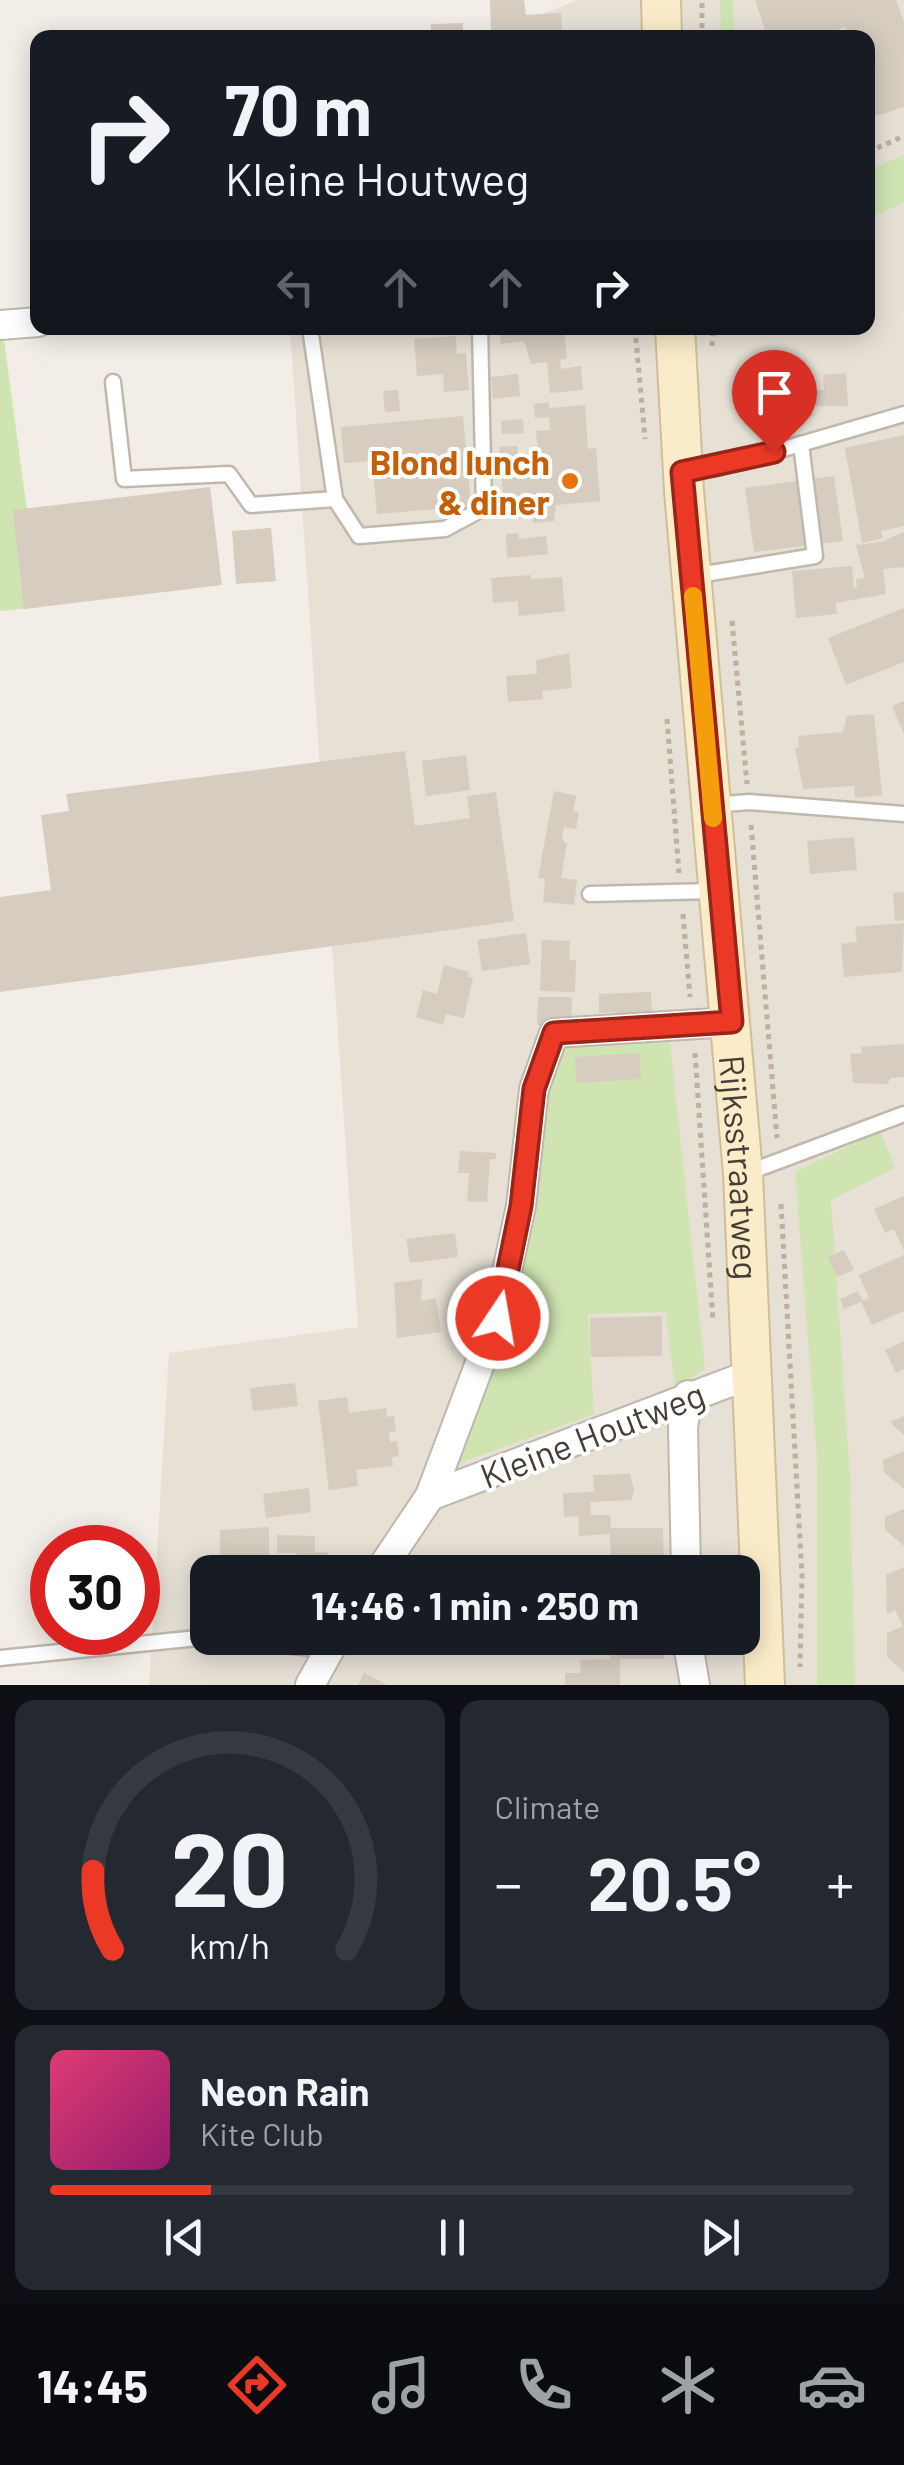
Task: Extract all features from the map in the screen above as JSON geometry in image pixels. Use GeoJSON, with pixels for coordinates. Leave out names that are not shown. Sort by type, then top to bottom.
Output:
{"type":"FeatureCollection","features":[{"type":"Feature","properties":{"kind":"main road"},"geometry":{"type":"LineString","coordinates":[[661,0],[662,30]]}},
{"type":"Feature","properties":{"kind":"main road","name":"Rijksstraatweg"},"geometry":{"type":"LineString","coordinates":[[676,335],[682,472],[743,1174],[765,1685]]}},
{"type":"Feature","properties":{"kind":"street"},"geometry":{"type":"LineString","coordinates":[[0,325],[30,323]]}},
{"type":"Feature","properties":{"kind":"street","name":"Kleine Houtweg"},"geometry":{"type":"LineString","coordinates":[[390,1555],[430,1496],[498,1318],[521,1206],[534,1089],[554,1033],[732,1022]]}},
{"type":"Feature","properties":{"kind":"street","name":"Kleine Houtweg"},"geometry":{"type":"LineString","coordinates":[[430,1496],[688,1395],[754,1374]]}},
{"type":"Feature","properties":{"kind":"street"},"geometry":{"type":"LineString","coordinates":[[686,1555],[683,1427],[688,1395]]}},
{"type":"Feature","properties":{"kind":"street"},"geometry":{"type":"LineString","coordinates":[[310,1685],[326,1655]]}},
{"type":"Feature","properties":{"kind":"street"},"geometry":{"type":"LineString","coordinates":[[690,1655],[696,1685]]}},
{"type":"Feature","properties":{"kind":"lane"},"geometry":{"type":"LineString","coordinates":[[311,335],[334,499],[359,536],[446,529],[484,508],[480,335]]}},
{"type":"Feature","properties":{"kind":"lane"},"geometry":{"type":"LineString","coordinates":[[113,382],[124,480],[229,474],[251,505],[334,499]]}},
{"type":"Feature","properties":{"kind":"lane"},"geometry":{"type":"LineString","coordinates":[[682,472],[718,468],[904,414]]}},
{"type":"Feature","properties":{"kind":"lane"},"geometry":{"type":"LineString","coordinates":[[692,576],[815,556],[801,444]]}},
{"type":"Feature","properties":{"kind":"lane"},"geometry":{"type":"LineString","coordinates":[[712,805],[749,802],[904,814]]}},
{"type":"Feature","properties":{"kind":"lane"},"geometry":{"type":"LineString","coordinates":[[590,894],[720,892]]}},
{"type":"Feature","properties":{"kind":"lane"},"geometry":{"type":"LineString","coordinates":[[743,1174],[904,1114]]}},
{"type":"Feature","properties":{"kind":"lane"},"geometry":{"type":"LineString","coordinates":[[0,1658],[190,1639]]}},
{"type":"Feature","properties":{"kind":"path"},"geometry":{"type":"LineString","coordinates":[[702,0],[702,30]]}},
{"type":"Feature","properties":{"kind":"path"},"geometry":{"type":"LineString","coordinates":[[875,149],[904,136]]}},
{"type":"Feature","properties":{"kind":"path"},"geometry":{"type":"LineString","coordinates":[[636,335],[646,458]]}},
{"type":"Feature","properties":{"kind":"shaded area"},"geometry":{"type":"Polygon","coordinates":[[[578,0],[904,0],[904,1685],[149,1685],[151,1655],[160,1655],[159,1525],[169,1353],[358,1327],[290,335],[875,335],[875,30],[500,30],[578,0]]]}},
{"type":"Feature","properties":{"kind":"green space"},"geometry":{"type":"Polygon","coordinates":[[[720,0],[733,0],[734,30],[721,30],[720,0]]]}},
{"type":"Feature","properties":{"kind":"green space"},"geometry":{"type":"Polygon","coordinates":[[[904,155],[904,203],[875,216],[875,167],[904,155]]]}},
{"type":"Feature","properties":{"kind":"green space"},"geometry":{"type":"Polygon","coordinates":[[[4,340],[40,607],[0,611],[0,341],[4,340]]]}},
{"type":"Feature","properties":{"kind":"green space"},"geometry":{"type":"Polygon","coordinates":[[[669,1034],[705,1369],[675,1390],[666,1312],[588,1314],[594,1414],[460,1463],[450,1454],[512,1288],[551,1077],[562,1047],[669,1034]]]}},
{"type":"Feature","properties":{"kind":"green space"},"geometry":{"type":"Polygon","coordinates":[[[880,1131],[895,1168],[831,1200],[850,1477],[855,1685],[817,1685],[817,1457],[795,1172],[880,1131]]]}},
{"type":"Feature","properties":{"kind":"building"},"geometry":{"type":"Polygon","coordinates":[[[490,0],[524,0],[526,15],[561,13],[562,30],[491,30],[490,0]]]}},
{"type":"Feature","properties":{"kind":"building"},"geometry":{"type":"Polygon","coordinates":[[[755,0],[896,0],[904,22],[904,107],[876,116],[875,30],[765,30],[755,0]]]}},
{"type":"Feature","properties":{"kind":"building"},"geometry":{"type":"Polygon","coordinates":[[[463,23],[463,30],[431,30],[431,24],[463,23]]]}},
{"type":"Feature","properties":{"kind":"building"},"geometry":{"type":"Polygon","coordinates":[[[500,335],[565,335],[567,359],[560,360],[561,369],[581,366],[583,390],[550,393],[547,362],[531,364],[524,341],[501,344],[500,335]]]}},
{"type":"Feature","properties":{"kind":"building"},"geometry":{"type":"Polygon","coordinates":[[[456,336],[457,354],[466,353],[469,390],[444,392],[443,374],[417,376],[414,339],[456,336]]]}},
{"type":"Feature","properties":{"kind":"building"},"geometry":{"type":"Polygon","coordinates":[[[846,373],[848,406],[812,406],[813,416],[777,419],[777,393],[824,390],[823,375],[846,373]]]}},
{"type":"Feature","properties":{"kind":"building"},"geometry":{"type":"Polygon","coordinates":[[[518,374],[520,396],[493,399],[491,377],[518,374]]]}},
{"type":"Feature","properties":{"kind":"building"},"geometry":{"type":"Polygon","coordinates":[[[398,390],[400,411],[385,412],[383,391],[398,390]]]}},
{"type":"Feature","properties":{"kind":"building"},"geometry":{"type":"Polygon","coordinates":[[[549,402],[549,408],[585,405],[588,449],[596,448],[600,501],[556,505],[554,521],[533,523],[531,493],[521,493],[523,518],[505,519],[499,447],[517,446],[518,454],[538,452],[536,431],[550,430],[549,417],[535,418],[534,404],[549,402]]]}},
{"type":"Feature","properties":{"kind":"building"},"geometry":{"type":"Polygon","coordinates":[[[463,416],[471,506],[377,514],[372,461],[344,463],[341,427],[463,416]]]}},
{"type":"Feature","properties":{"kind":"building"},"geometry":{"type":"Polygon","coordinates":[[[523,419],[524,433],[502,434],[501,421],[523,419]]]}},
{"type":"Feature","properties":{"kind":"building"},"geometry":{"type":"Polygon","coordinates":[[[904,435],[904,526],[881,531],[883,538],[862,543],[845,448],[904,435]]]}},
{"type":"Feature","properties":{"kind":"building"},"geometry":{"type":"Polygon","coordinates":[[[834,476],[843,541],[754,552],[745,488],[834,476]]]}},
{"type":"Feature","properties":{"kind":"building"},"geometry":{"type":"Polygon","coordinates":[[[210,487],[222,585],[24,609],[13,510],[210,487]]]}},
{"type":"Feature","properties":{"kind":"building"},"geometry":{"type":"Polygon","coordinates":[[[271,528],[276,581],[236,584],[232,531],[271,528]]]}},
{"type":"Feature","properties":{"kind":"building"},"geometry":{"type":"Polygon","coordinates":[[[904,532],[904,567],[883,569],[886,594],[836,603],[837,614],[796,618],[792,571],[852,566],[857,588],[856,579],[865,578],[856,545],[881,542],[904,532]]]}},
{"type":"Feature","properties":{"kind":"building"},"geometry":{"type":"Polygon","coordinates":[[[518,533],[519,539],[546,536],[548,554],[507,558],[506,534],[518,533]]]}},
{"type":"Feature","properties":{"kind":"building"},"geometry":{"type":"Polygon","coordinates":[[[531,575],[531,579],[562,577],[565,611],[519,616],[518,601],[493,603],[491,578],[531,575]]]}},
{"type":"Feature","properties":{"kind":"building"},"geometry":{"type":"Polygon","coordinates":[[[904,608],[904,662],[846,685],[828,638],[904,608]]]}},
{"type":"Feature","properties":{"kind":"building"},"geometry":{"type":"Polygon","coordinates":[[[569,653],[572,688],[542,691],[543,699],[508,702],[506,676],[537,674],[536,660],[569,653]]]}},
{"type":"Feature","properties":{"kind":"building"},"geometry":{"type":"Polygon","coordinates":[[[904,701],[904,734],[892,706],[904,701]]]}},
{"type":"Feature","properties":{"kind":"building"},"geometry":{"type":"Polygon","coordinates":[[[874,714],[882,795],[855,798],[854,786],[803,789],[795,748],[799,748],[798,736],[843,732],[847,716],[874,714]]]}},
{"type":"Feature","properties":{"kind":"building"},"geometry":{"type":"Polygon","coordinates":[[[405,751],[415,826],[470,818],[467,796],[496,792],[514,921],[0,992],[0,897],[51,890],[41,815],[69,811],[66,794],[405,751]]]}},
{"type":"Feature","properties":{"kind":"building"},"geometry":{"type":"Polygon","coordinates":[[[466,755],[470,790],[426,796],[422,761],[466,755]]]}},
{"type":"Feature","properties":{"kind":"building"},"geometry":{"type":"Polygon","coordinates":[[[554,791],[576,796],[573,811],[579,812],[576,829],[564,827],[562,839],[567,844],[561,878],[577,880],[574,905],[543,902],[545,879],[538,878],[554,791]]]}},
{"type":"Feature","properties":{"kind":"building"},"geometry":{"type":"Polygon","coordinates":[[[854,837],[857,870],[810,874],[807,841],[854,837]]]}},
{"type":"Feature","properties":{"kind":"building"},"geometry":{"type":"Polygon","coordinates":[[[904,892],[904,920],[895,921],[893,893],[904,892]]]}},
{"type":"Feature","properties":{"kind":"building"},"geometry":{"type":"Polygon","coordinates":[[[904,923],[902,972],[844,977],[841,944],[857,942],[855,927],[904,923]]]}},
{"type":"Feature","properties":{"kind":"building"},"geometry":{"type":"Polygon","coordinates":[[[526,933],[530,964],[482,971],[477,940],[526,933]]]}},
{"type":"Feature","properties":{"kind":"building"},"geometry":{"type":"Polygon","coordinates":[[[542,940],[570,941],[569,960],[576,960],[575,992],[540,991],[542,940]]]}},
{"type":"Feature","properties":{"kind":"building"},"geometry":{"type":"Polygon","coordinates":[[[444,965],[469,972],[468,977],[473,978],[464,1018],[446,1014],[443,1025],[416,1017],[423,990],[437,994],[444,965]]]}},
{"type":"Feature","properties":{"kind":"building"},"geometry":{"type":"Polygon","coordinates":[[[651,992],[652,1017],[615,1019],[615,1012],[599,1013],[599,994],[651,992]]]}},
{"type":"Feature","properties":{"kind":"building"},"geometry":{"type":"Polygon","coordinates":[[[538,997],[572,997],[571,1024],[537,1025],[538,997]]]}},
{"type":"Feature","properties":{"kind":"building"},"geometry":{"type":"Polygon","coordinates":[[[904,1044],[904,1077],[891,1078],[887,1084],[853,1083],[850,1054],[862,1053],[861,1047],[904,1044]]]}},
{"type":"Feature","properties":{"kind":"building"},"geometry":{"type":"Polygon","coordinates":[[[639,1053],[641,1079],[577,1083],[575,1057],[639,1053]]]}},
{"type":"Feature","properties":{"kind":"building"},"geometry":{"type":"Polygon","coordinates":[[[460,1151],[496,1153],[496,1159],[490,1159],[487,1202],[467,1201],[469,1173],[458,1173],[460,1151]]]}},
{"type":"Feature","properties":{"kind":"building"},"geometry":{"type":"Polygon","coordinates":[[[904,1196],[904,1251],[894,1229],[885,1233],[874,1209],[904,1196]]]}},
{"type":"Feature","properties":{"kind":"building"},"geometry":{"type":"Polygon","coordinates":[[[455,1233],[458,1257],[410,1263],[406,1239],[455,1233]]]}},
{"type":"Feature","properties":{"kind":"building"},"geometry":{"type":"Polygon","coordinates":[[[844,1250],[854,1270],[837,1277],[828,1257],[844,1250]]]}},
{"type":"Feature","properties":{"kind":"building"},"geometry":{"type":"Polygon","coordinates":[[[904,1255],[904,1311],[872,1325],[861,1302],[869,1298],[859,1275],[904,1255]]]}},
{"type":"Feature","properties":{"kind":"building"},"geometry":{"type":"Polygon","coordinates":[[[422,1279],[421,1301],[436,1298],[441,1332],[397,1338],[394,1283],[422,1279]]]}},
{"type":"Feature","properties":{"kind":"building"},"geometry":{"type":"Polygon","coordinates":[[[858,1291],[863,1301],[844,1309],[840,1299],[858,1291]]]}},
{"type":"Feature","properties":{"kind":"building"},"geometry":{"type":"Polygon","coordinates":[[[662,1316],[662,1356],[591,1357],[590,1318],[662,1316]]]}},
{"type":"Feature","properties":{"kind":"building"},"geometry":{"type":"Polygon","coordinates":[[[904,1341],[904,1369],[896,1373],[885,1350],[904,1341]]]}},
{"type":"Feature","properties":{"kind":"building"},"geometry":{"type":"Polygon","coordinates":[[[295,1383],[298,1406],[253,1411],[250,1388],[295,1383]]]}},
{"type":"Feature","properties":{"kind":"building"},"geometry":{"type":"Polygon","coordinates":[[[347,1397],[349,1413],[386,1408],[387,1417],[394,1416],[396,1431],[389,1432],[390,1442],[397,1441],[399,1456],[392,1457],[393,1466],[356,1470],[358,1486],[329,1490],[318,1401],[347,1397]]]}},
{"type":"Feature","properties":{"kind":"building"},"geometry":{"type":"Polygon","coordinates":[[[904,1416],[904,1435],[890,1422],[904,1416]]]}},
{"type":"Feature","properties":{"kind":"building"},"geometry":{"type":"Polygon","coordinates":[[[904,1451],[904,1489],[884,1472],[883,1460],[904,1451]]]}},
{"type":"Feature","properties":{"kind":"building"},"geometry":{"type":"Polygon","coordinates":[[[630,1474],[634,1490],[631,1500],[590,1502],[591,1515],[610,1515],[611,1528],[663,1528],[664,1555],[611,1555],[610,1534],[579,1536],[578,1516],[564,1517],[563,1493],[594,1492],[593,1475],[630,1474]]]}},
{"type":"Feature","properties":{"kind":"building"},"geometry":{"type":"Polygon","coordinates":[[[309,1488],[311,1512],[266,1518],[263,1494],[309,1488]]]}},
{"type":"Feature","properties":{"kind":"building"},"geometry":{"type":"Polygon","coordinates":[[[904,1509],[904,1546],[885,1530],[885,1517],[904,1509]]]}},
{"type":"Feature","properties":{"kind":"building"},"geometry":{"type":"Polygon","coordinates":[[[269,1527],[269,1555],[220,1555],[220,1530],[269,1527]]]}},
{"type":"Feature","properties":{"kind":"building"},"geometry":{"type":"Polygon","coordinates":[[[277,1535],[315,1536],[315,1552],[328,1555],[297,1555],[277,1553],[277,1535]]]}},
{"type":"Feature","properties":{"kind":"building"},"geometry":{"type":"Polygon","coordinates":[[[904,1567],[904,1672],[887,1657],[887,1633],[903,1626],[895,1610],[887,1614],[886,1575],[904,1567]]]}},
{"type":"Feature","properties":{"kind":"building"},"geometry":{"type":"Polygon","coordinates":[[[610,1655],[665,1655],[664,1659],[620,1659],[620,1685],[565,1685],[565,1673],[581,1673],[580,1660],[610,1659],[610,1655]]]}},
{"type":"Feature","properties":{"kind":"building"},"geometry":{"type":"Polygon","coordinates":[[[364,1673],[387,1685],[358,1685],[364,1673]]]}},
{"type":"Feature","properties":{"kind":"slow traffic"},"geometry":{"type":"LineString","coordinates":[[693,596],[713,818]]}},
{"type":"Feature","properties":{"kind":"place","name":"Blond lunch & diner"},"geometry":{"type":"Point","coordinates":[570,481]}},
{"type":"Feature","properties":{"kind":"route"},"geometry":{"type":"LineString","coordinates":[[498,1318],[521,1206],[534,1089],[554,1033],[693,1028],[732,1022],[682,472],[718,468],[774,452]]}}]}
